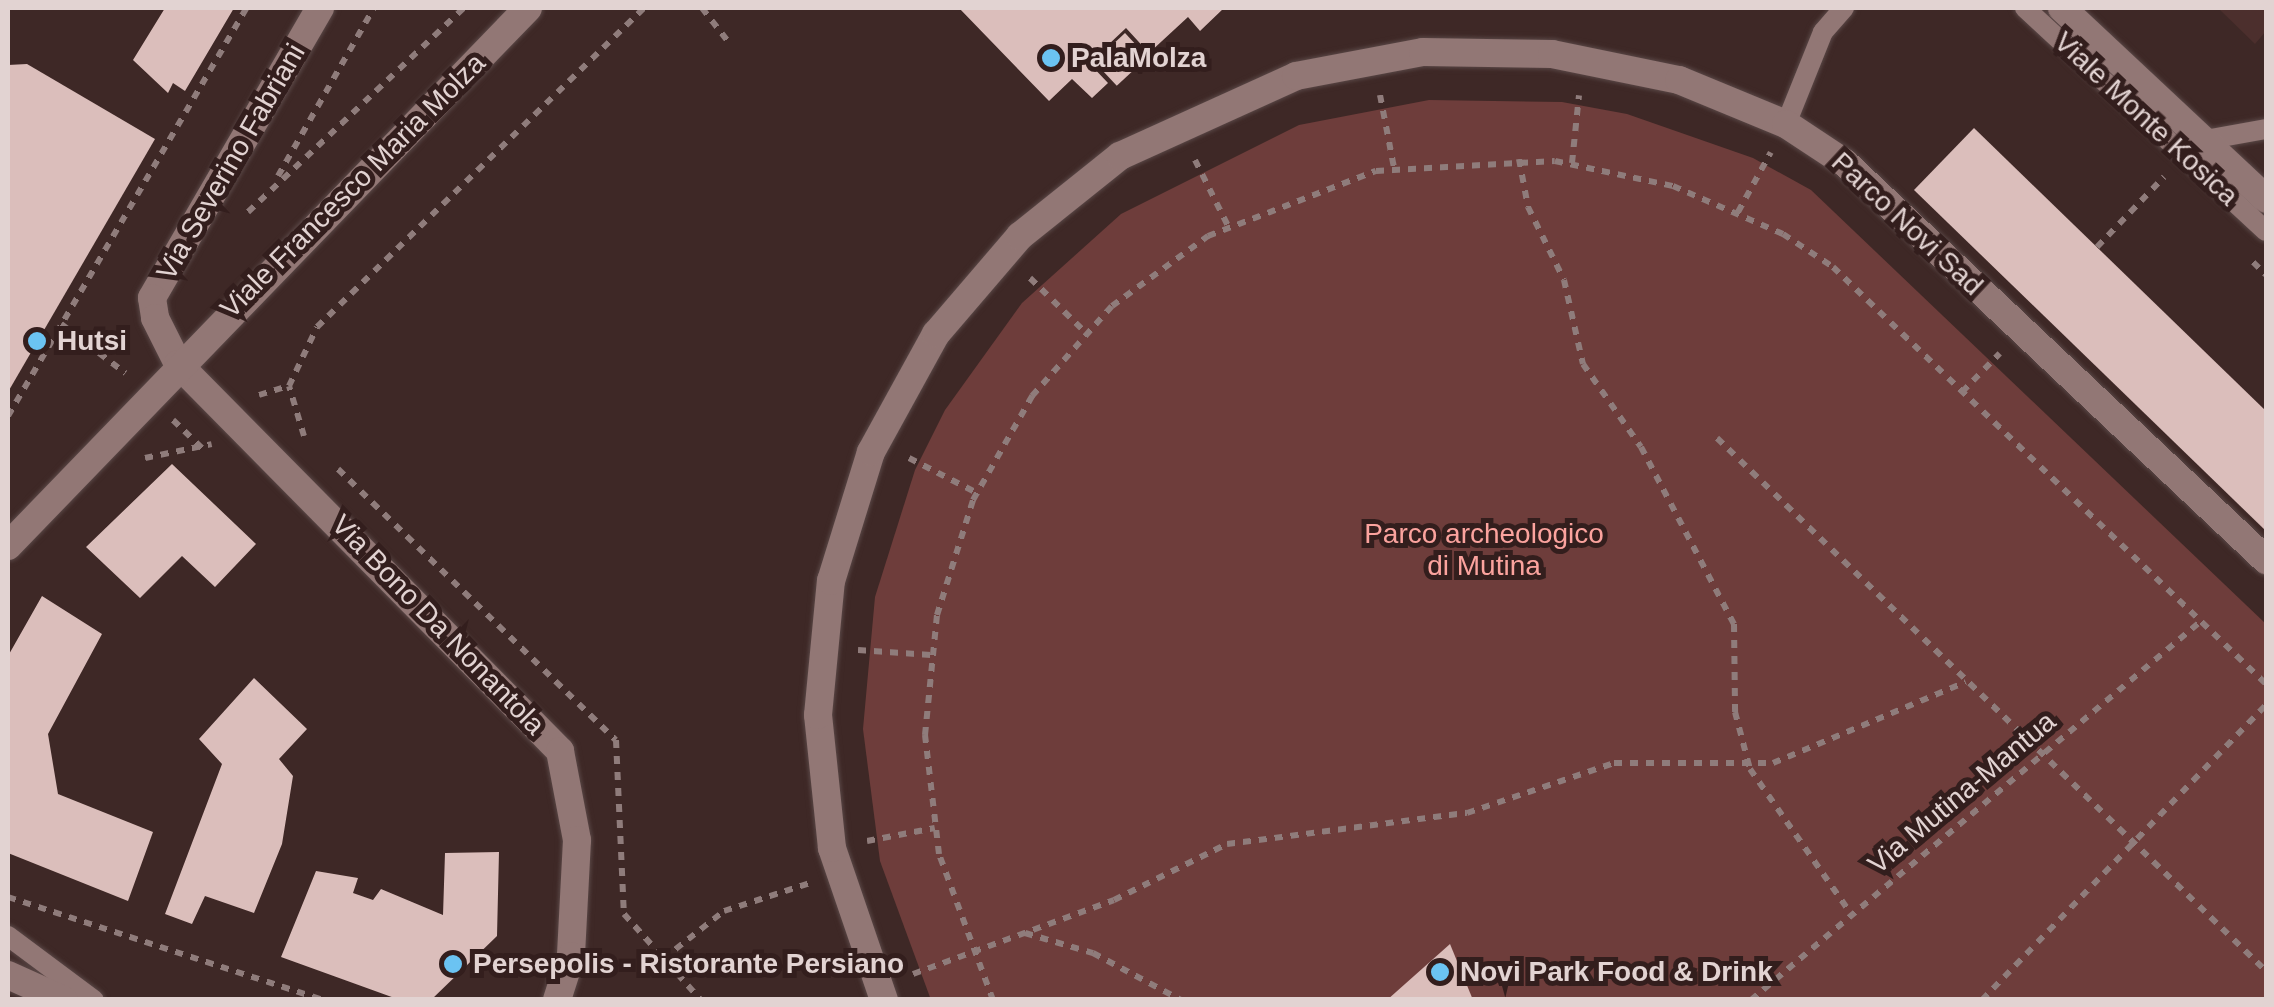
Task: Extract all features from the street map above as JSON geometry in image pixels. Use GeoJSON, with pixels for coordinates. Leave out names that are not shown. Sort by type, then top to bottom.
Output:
{"type":"FeatureCollection","features":[{"type":"Feature","properties":{"kind":"street","name":"Via Severino Fabriani"},"geometry":{"type":"LineString","coordinates":[[178,364],[152,298],[320,8]]}},
{"type":"Feature","properties":{"kind":"street","name":"Viale Francesco Maria Molza"},"geometry":{"type":"LineString","coordinates":[[178,364],[528,8]]}},
{"type":"Feature","properties":{"kind":"street","name":"Viale Monte Kosica"},"geometry":{"type":"LineString","coordinates":[[2062,8],[2266,199]]}},
{"type":"Feature","properties":{"kind":"street","name":"Parco Novi Sad"},"geometry":{"type":"LineString","coordinates":[[882,994],[836,861],[822,647],[848,516],[877,441],[936,334],[1004,253],[1068,194],[1177,124],[1296,76],[1374,59],[1487,50],[1582,59],[1679,80],[1786,124],[1845,164],[2266,560]]}},
{"type":"Feature","properties":{"kind":"street","name":"Via Bono Da Nonantola"},"geometry":{"type":"LineString","coordinates":[[178,364],[233,422],[430,610],[567,769],[576,896],[557,1000]]}},
{"type":"Feature","properties":{"kind":"street"},"geometry":{"type":"LineString","coordinates":[[8,546],[178,364]]}},
{"type":"Feature","properties":{"kind":"street"},"geometry":{"type":"LineString","coordinates":[[8,975],[64,1000]]}},
{"type":"Feature","properties":{"kind":"lane"},"geometry":{"type":"LineString","coordinates":[[1786,124],[1823,32],[1844,8]]}},
{"type":"Feature","properties":{"kind":"lane","name":"Viale Monte Kosica"},"geometry":{"type":"LineString","coordinates":[[2026,8],[2266,231]]}},
{"type":"Feature","properties":{"kind":"lane"},"geometry":{"type":"LineString","coordinates":[[2205,140],[2266,130]]}},
{"type":"Feature","properties":{"kind":"lane"},"geometry":{"type":"LineString","coordinates":[[8,936],[94,1000]]}},
{"type":"Feature","properties":{"kind":"path"},"geometry":{"type":"LineString","coordinates":[[8,416],[246,8]]}},
{"type":"Feature","properties":{"kind":"path"},"geometry":{"type":"LineString","coordinates":[[275,181],[374,8]]}},
{"type":"Feature","properties":{"kind":"path"},"geometry":{"type":"LineString","coordinates":[[239,222],[275,181],[464,8]]}},
{"type":"Feature","properties":{"kind":"path"},"geometry":{"type":"LineString","coordinates":[[132,470],[178,446],[205,451],[266,387],[289,386],[317,327],[644,8]]}},
{"type":"Feature","properties":{"kind":"path"},"geometry":{"type":"LineString","coordinates":[[702,8],[727,40]]}},
{"type":"Feature","properties":{"kind":"path"},"geometry":{"type":"LineString","coordinates":[[1374,59],[1394,168]]}},
{"type":"Feature","properties":{"kind":"path"},"geometry":{"type":"LineString","coordinates":[[1572,164],[1582,59]]}},
{"type":"Feature","properties":{"kind":"path"},"geometry":{"type":"LineString","coordinates":[[1177,124],[1228,226]]}},
{"type":"Feature","properties":{"kind":"path"},"geometry":{"type":"LineString","coordinates":[[1738,212],[1786,124]]}},
{"type":"Feature","properties":{"kind":"path"},"geometry":{"type":"LineString","coordinates":[[1520,159],[1583,364],[1641,447],[1734,624],[1735,712],[1750,768],[1852,915]]}},
{"type":"Feature","properties":{"kind":"path"},"geometry":{"type":"LineString","coordinates":[[993,1000],[970,950],[935,828],[925,735],[931,655],[977,493],[1032,396],[1086,333],[1158,269],[1228,226],[1318,186],[1394,168],[1520,159],[1572,164],[1673,186],[1738,212],[1833,267],[2266,684]]}},
{"type":"Feature","properties":{"kind":"path"},"geometry":{"type":"LineString","coordinates":[[2097,247],[2164,176]]}},
{"type":"Feature","properties":{"kind":"path"},"geometry":{"type":"LineString","coordinates":[[1004,253],[1086,333]]}},
{"type":"Feature","properties":{"kind":"path"},"geometry":{"type":"LineString","coordinates":[[1717,438],[2266,971]]}},
{"type":"Feature","properties":{"kind":"path"},"geometry":{"type":"LineString","coordinates":[[877,441],[977,493]]}},
{"type":"Feature","properties":{"kind":"path","name":"Via Mutina-Mantua"},"geometry":{"type":"LineString","coordinates":[[1751,1000],[2201,621]]}},
{"type":"Feature","properties":{"kind":"path"},"geometry":{"type":"LineString","coordinates":[[822,647],[931,655]]}},
{"type":"Feature","properties":{"kind":"path"},"geometry":{"type":"LineString","coordinates":[[882,994],[970,950],[1114,900],[1227,844],[1421,823],[1614,763],[1750,768],[1794,759],[1966,682]]}},
{"type":"Feature","properties":{"kind":"path"},"geometry":{"type":"LineString","coordinates":[[1982,1000],[2266,705]]}},
{"type":"Feature","properties":{"kind":"path"},"geometry":{"type":"LineString","coordinates":[[663,959],[724,912],[836,861],[935,828]]}},
{"type":"Feature","properties":{"kind":"path"},"geometry":{"type":"LineString","coordinates":[[8,897],[323,1000]]}},
{"type":"Feature","properties":{"kind":"path"},"geometry":{"type":"LineString","coordinates":[[1019,932],[1094,953],[1182,1000]]}},
{"type":"Feature","properties":{"kind":"shaded area"},"geometry":{"type":"Polygon","coordinates":[[[2218,8],[2266,8],[2266,31],[2255,44],[2218,8]]]}},
{"type":"Feature","properties":{"kind":"green space","name":"Parco archeologico di Mutina"},"geometry":{"type":"Polygon","coordinates":[[[1429,100],[1562,102],[1627,114],[1753,158],[1811,190],[2266,624],[2266,999],[931,1000],[880,861],[863,729],[875,597],[915,470],[945,410],[1022,303],[1121,214],[1299,125],[1429,100]]]}},
{"type":"Feature","properties":{"kind":"building"},"geometry":{"type":"Polygon","coordinates":[[[165,8],[234,8],[185,91],[173,83],[168,93],[133,60],[165,8]]]}},
{"type":"Feature","properties":{"kind":"building","name":"PalaMolza"},"geometry":{"type":"Polygon","coordinates":[[[959,8],[1224,8],[1200,31],[1188,17],[1149,53],[1126,28],[1089,63],[1108,83],[1092,98],[1072,79],[1049,101],[959,8]]]}},
{"type":"Feature","properties":{"kind":"building"},"geometry":{"type":"Polygon","coordinates":[[[1125,33],[1148,57],[1117,86],[1094,62],[1125,33]]]}},
{"type":"Feature","properties":{"kind":"building"},"geometry":{"type":"Polygon","coordinates":[[[27,64],[155,139],[8,392],[8,65],[27,64]]]}},
{"type":"Feature","properties":{"kind":"building"},"geometry":{"type":"Polygon","coordinates":[[[1974,128],[2266,411],[2266,531],[1914,190],[1974,128]]]}},
{"type":"Feature","properties":{"kind":"building"},"geometry":{"type":"Polygon","coordinates":[[[172,464],[256,544],[215,587],[182,556],[140,598],[86,547],[172,464]]]}},
{"type":"Feature","properties":{"kind":"building"},"geometry":{"type":"Polygon","coordinates":[[[42,596],[102,634],[48,734],[58,794],[153,832],[128,901],[8,853],[8,656],[42,596]]]}},
{"type":"Feature","properties":{"kind":"building"},"geometry":{"type":"Polygon","coordinates":[[[254,678],[307,729],[279,759],[293,776],[282,844],[254,913],[205,896],[192,924],[165,914],[222,764],[199,739],[254,678]]]}},
{"type":"Feature","properties":{"kind":"building"},"geometry":{"type":"Polygon","coordinates":[[[499,852],[497,936],[431,1000],[400,1000],[281,957],[316,871],[358,878],[353,893],[373,900],[381,889],[443,915],[445,853],[499,852]]]}},
{"type":"Feature","properties":{"kind":"building","name":"Novi Park Food & Drink"},"geometry":{"type":"Polygon","coordinates":[[[1450,944],[1473,1000],[1387,1000],[1450,944]]]}},
{"type":"Feature","properties":{"kind":"place","name":"PalaMolza"},"geometry":{"type":"Point","coordinates":[1051,58]}},
{"type":"Feature","properties":{"kind":"place","name":"Hutsi"},"geometry":{"type":"Point","coordinates":[37,341]}},
{"type":"Feature","properties":{"kind":"place","name":"Persepolis - Ristorante Persiano"},"geometry":{"type":"Point","coordinates":[453,964]}},
{"type":"Feature","properties":{"kind":"place","name":"Novi Park Food & Drink"},"geometry":{"type":"Point","coordinates":[1440,972]}}]}
